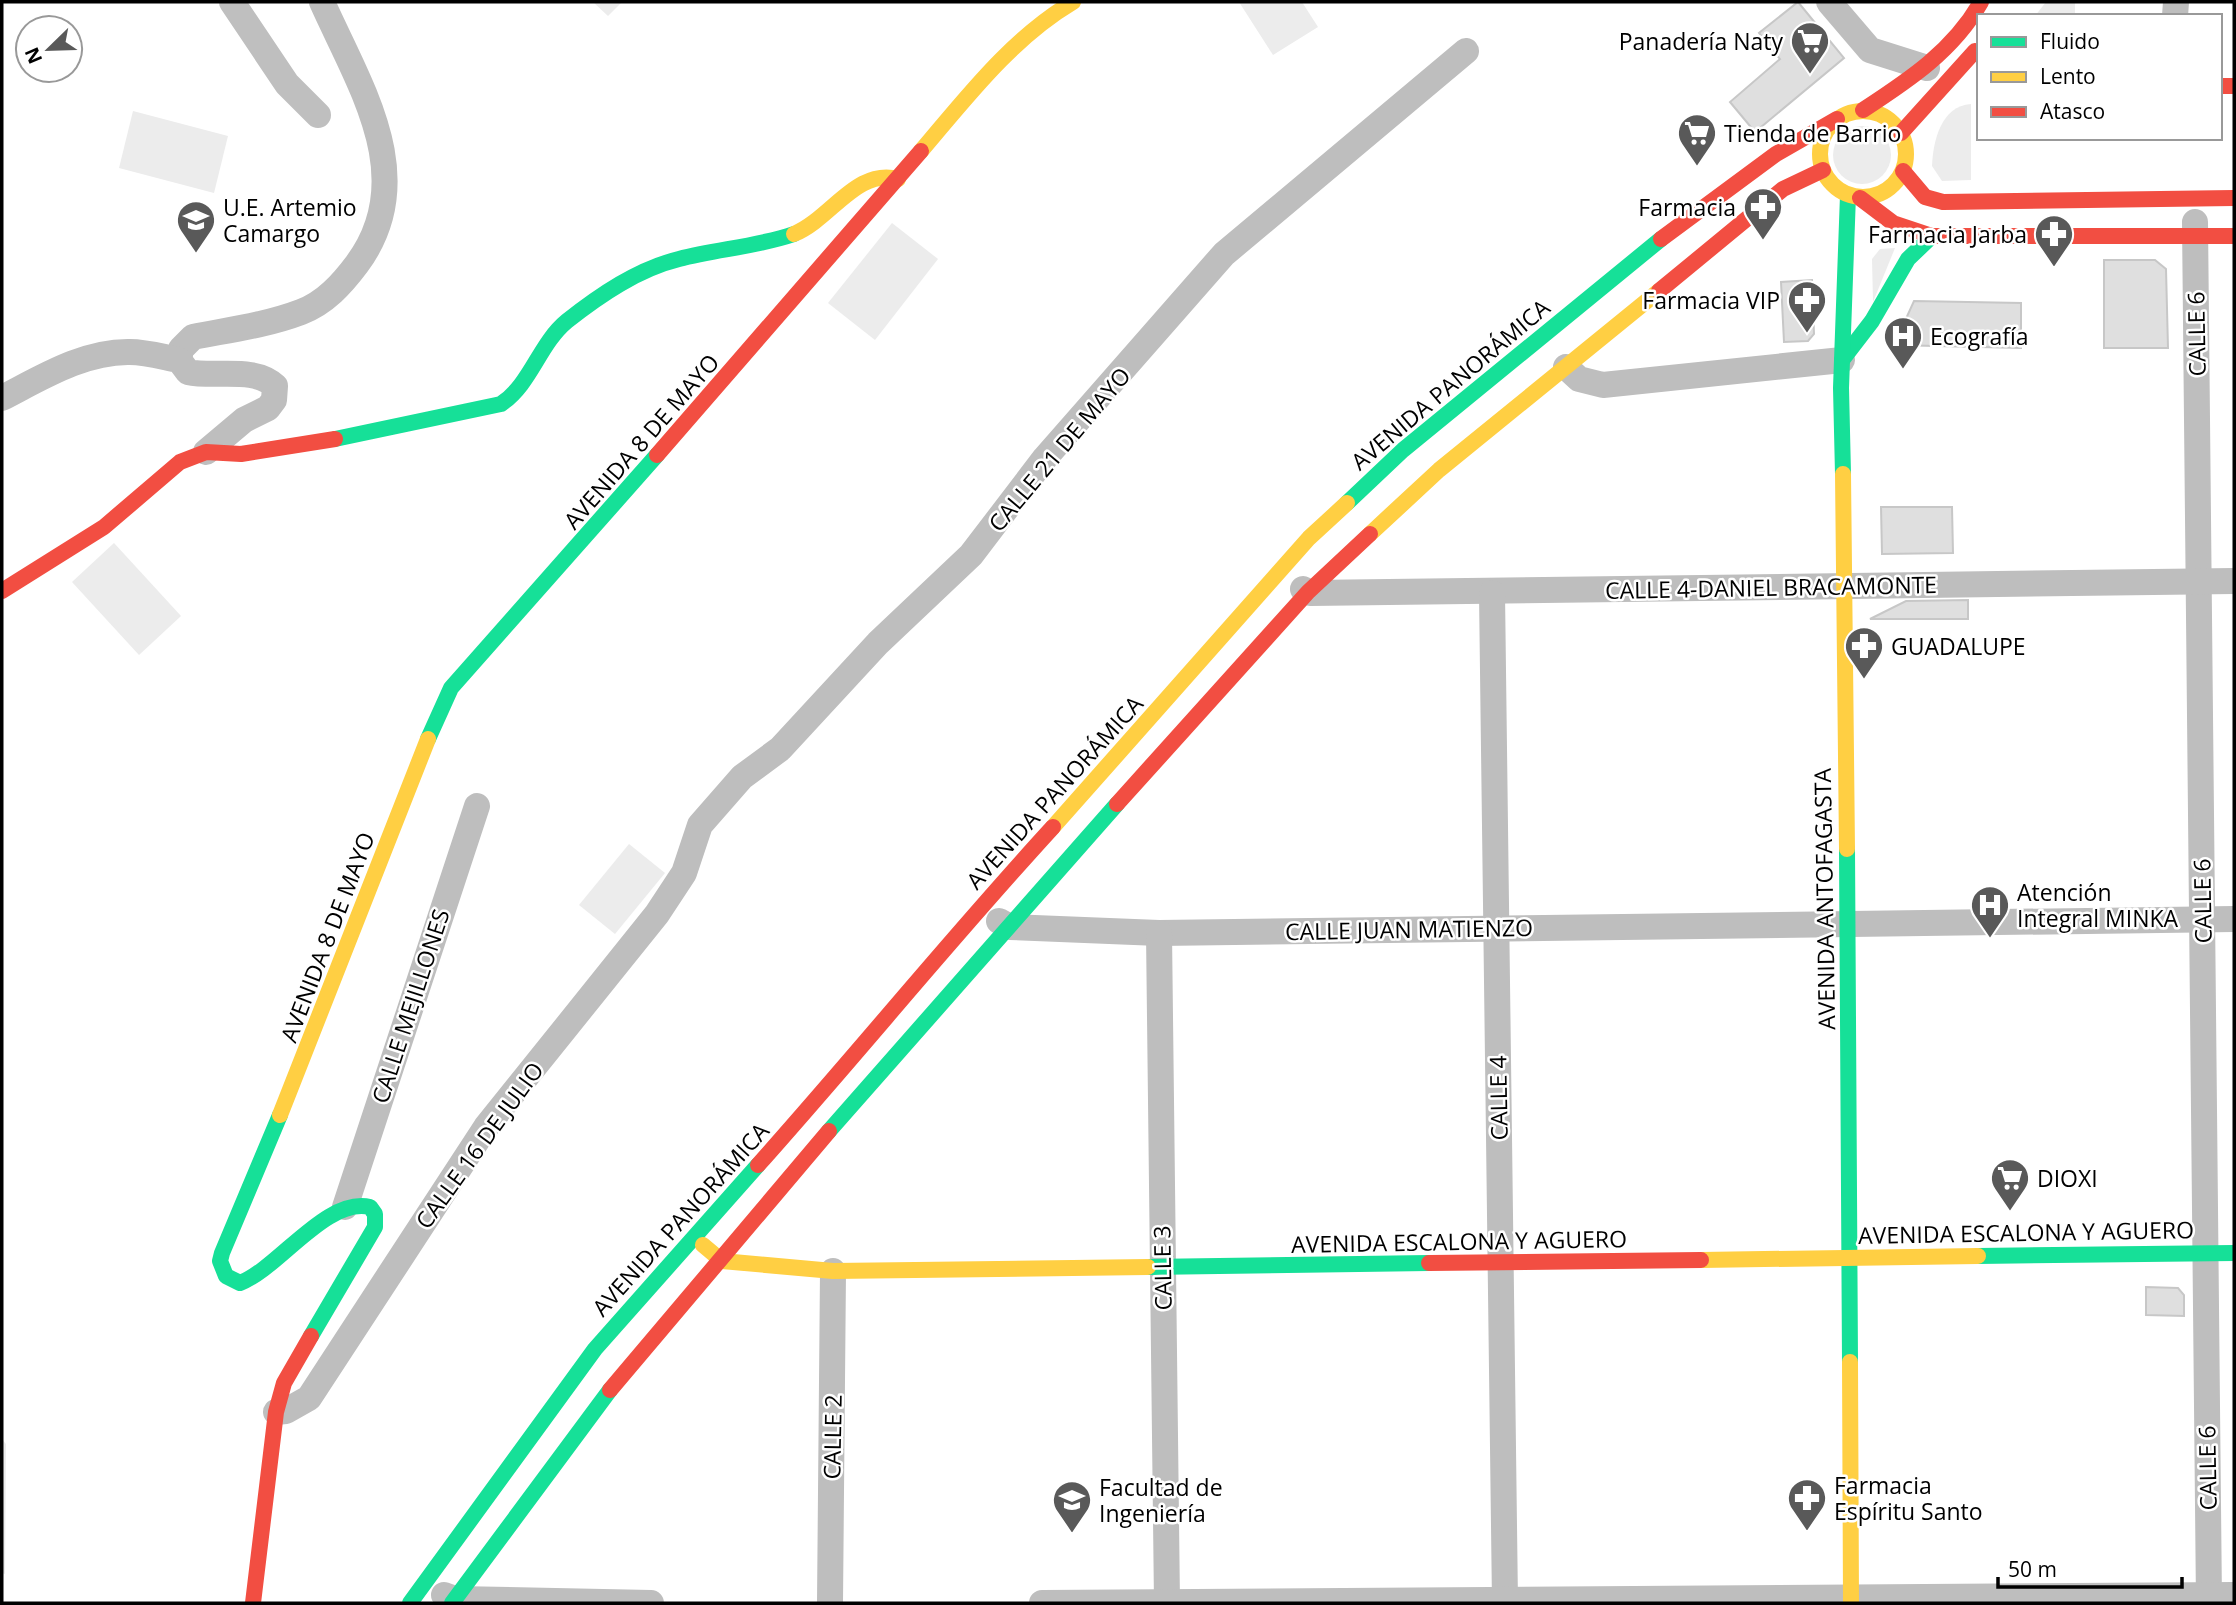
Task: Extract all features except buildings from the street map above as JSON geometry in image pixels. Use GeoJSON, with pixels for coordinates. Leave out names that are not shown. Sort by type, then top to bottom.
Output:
{"type":"FeatureCollection","features":[{"type":"Feature","properties":{"kind":"street"},"geometry":{"type":"LineString","coordinates":[[179,360],[181,349],[193,337],[302,312],[328,297],[366,252],[380,223],[385,183],[377,124],[322,2]]}},
{"type":"Feature","properties":{"kind":"street"},"geometry":{"type":"LineString","coordinates":[[206,452],[242,454],[299,447],[500,404],[522,386],[537,354],[554,333],[621,286],[660,264],[786,238],[814,225],[850,191],[867,182],[883,176],[898,179],[922,145],[1013,45],[1047,16],[1073,2]]}},
{"type":"Feature","properties":{"kind":"street"},"geometry":{"type":"LineString","coordinates":[[1829,2],[1870,50],[1972,82]]}},
{"type":"Feature","properties":{"kind":"street"},"geometry":{"type":"LineString","coordinates":[[1981,2],[1950,45],[1927,68],[1863,110],[1837,119],[1821,142],[1822,170],[1837,190],[1854,196],[1885,222],[1910,233],[1932,236],[2234,236]]}},
{"type":"Feature","properties":{"kind":"street"},"geometry":{"type":"LineString","coordinates":[[1901,133],[1977,48]]}},
{"type":"Feature","properties":{"kind":"street","name":"CALLE 21 DE MAYO"},"geometry":{"type":"LineString","coordinates":[[684,873],[701,825],[742,777],[780,749],[878,643],[971,555],[1045,458],[1224,254],[1466,51]]}},
{"type":"Feature","properties":{"kind":"street"},"geometry":{"type":"LineString","coordinates":[[1854,196],[1886,192],[1903,171],[1906,152],[1901,133],[1892,121],[1863,110]]}},
{"type":"Feature","properties":{"kind":"street","name":"AVENIDA PANORÁMICA"},"geometry":{"type":"LineString","coordinates":[[453,1601],[584,1421],[718,1259],[1007,926],[1308,592],[1359,542],[1469,421],[1659,240],[1776,154],[1837,119]]}},
{"type":"Feature","properties":{"kind":"street","name":"AVENIDA PANORÁMICA"},"geometry":{"type":"LineString","coordinates":[[417,1593],[595,1349],[877,1032],[979,908],[1143,729],[1278,572],[1403,450],[1469,421],[1566,367],[1789,184],[1822,170]]}},
{"type":"Feature","properties":{"kind":"street"},"geometry":{"type":"LineString","coordinates":[[1903,171],[1925,197],[1942,202],[2234,198]]}},
{"type":"Feature","properties":{"kind":"street","name":"AVENIDA 8 DE MAYO"},"geometry":{"type":"LineString","coordinates":[[345,1207],[253,1278],[240,1283],[226,1276],[222,1253],[309,1048],[441,704],[451,688],[557,572],[898,179]]}},
{"type":"Feature","properties":{"kind":"street","name":"AVENIDA ANTOFAGASTA"},"geometry":{"type":"LineString","coordinates":[[1852,1600],[1842,360],[1854,196]]}},
{"type":"Feature","properties":{"kind":"street","name":"CALLE 6"},"geometry":{"type":"LineString","coordinates":[[2195,199],[2205,1253],[2217,1597]]}},
{"type":"Feature","properties":{"kind":"street"},"geometry":{"type":"LineString","coordinates":[[1566,367],[1579,379],[1604,385],[1842,360],[1872,321],[1908,259],[1932,236]]}},
{"type":"Feature","properties":{"kind":"street"},"geometry":{"type":"LineString","coordinates":[[2,398],[57,370],[99,356],[130,352],[179,360],[188,372],[263,377],[275,386],[274,400],[268,408],[244,420],[206,452],[180,462],[104,527],[2,591]]}},
{"type":"Feature","properties":{"kind":"street"},"geometry":{"type":"LineString","coordinates":[[1278,572],[1308,592]]}},
{"type":"Feature","properties":{"kind":"street","name":"CALLE 4-DANIEL BRACAMONTE"},"geometry":{"type":"LineString","coordinates":[[1308,592],[1492,593],[1844,584],[2234,581]]}},
{"type":"Feature","properties":{"kind":"street","name":"CALLE 4"},"geometry":{"type":"LineString","coordinates":[[1492,593],[1505,1602]]}},
{"type":"Feature","properties":{"kind":"street","name":"CALLE MEJILLONES"},"geometry":{"type":"LineString","coordinates":[[345,1207],[477,806]]}},
{"type":"Feature","properties":{"kind":"street","name":"CALLE 16 DE JULIO"},"geometry":{"type":"LineString","coordinates":[[276,1412],[286,1411],[309,1398],[486,1126],[657,914],[684,873]]}},
{"type":"Feature","properties":{"kind":"street"},"geometry":{"type":"LineString","coordinates":[[979,908],[1007,926]]}},
{"type":"Feature","properties":{"kind":"street","name":"CALLE JUAN MATIENZO"},"geometry":{"type":"LineString","coordinates":[[1007,926],[1159,933],[2234,919]]}},
{"type":"Feature","properties":{"kind":"street","name":"CALLE 3"},"geometry":{"type":"LineString","coordinates":[[1159,933],[1167,1602]]}},
{"type":"Feature","properties":{"kind":"street"},"geometry":{"type":"LineString","coordinates":[[253,1603],[276,1412],[284,1382],[374,1227],[376,1217],[372,1208],[360,1203],[345,1207]]}},
{"type":"Feature","properties":{"kind":"street"},"geometry":{"type":"LineString","coordinates":[[695,1237],[718,1259]]}},
{"type":"Feature","properties":{"kind":"street","name":"AVENIDA ESCALONA Y AGUERO"},"geometry":{"type":"LineString","coordinates":[[718,1259],[834,1271],[2234,1253]]}},
{"type":"Feature","properties":{"kind":"street","name":"CALLE 2"},"geometry":{"type":"LineString","coordinates":[[830,1603],[834,1271]]}},
{"type":"Feature","properties":{"kind":"street"},"geometry":{"type":"LineString","coordinates":[[417,1593],[453,1601],[651,1603]]}},
{"type":"Feature","properties":{"kind":"street"},"geometry":{"type":"LineString","coordinates":[[1042,1603],[2217,1597]]}},
{"type":"Feature","properties":{"kind":"shaded area"},"geometry":{"type":"Polygon","coordinates":[[[593,2],[622,2],[608,16],[593,2]]]}},
{"type":"Feature","properties":{"kind":"shaded area"},"geometry":{"type":"Polygon","coordinates":[[[1239,2],[1302,2],[1318,27],[1273,55],[1239,2]]]}},
{"type":"Feature","properties":{"kind":"shaded area"},"geometry":{"type":"Polygon","coordinates":[[[2046,2],[2075,2],[2075,14],[2037,14],[2046,2]]]}},
{"type":"Feature","properties":{"kind":"shaded area"},"geometry":{"type":"Polygon","coordinates":[[[1971,104],[1971,180],[1942,181],[1932,166],[1937,136],[1952,111],[1971,104]]]}},
{"type":"Feature","properties":{"kind":"shaded area"},"geometry":{"type":"Polygon","coordinates":[[[133,111],[228,136],[214,193],[119,168],[133,111]]]}},
{"type":"Feature","properties":{"kind":"shaded area"},"geometry":{"type":"Polygon","coordinates":[[[1862,126],[1873,128],[1886,139],[1891,155],[1889,166],[1878,179],[1862,184],[1851,182],[1838,171],[1833,155],[1835,144],[1846,131],[1862,126]]]}},
{"type":"Feature","properties":{"kind":"shaded area"},"geometry":{"type":"Polygon","coordinates":[[[892,223],[938,259],[875,340],[828,303],[892,223]]]}},
{"type":"Feature","properties":{"kind":"shaded area"},"geometry":{"type":"Polygon","coordinates":[[[1895,248],[1873,302],[1872,259],[1880,249],[1895,248]]]}},
{"type":"Feature","properties":{"kind":"shaded area"},"geometry":{"type":"Polygon","coordinates":[[[114,543],[181,616],[139,655],[72,582],[114,543]]]}},
{"type":"Feature","properties":{"kind":"shaded area"},"geometry":{"type":"Polygon","coordinates":[[[629,844],[665,873],[615,934],[579,905],[629,844]]]}},
{"type":"Feature","properties":{"kind":"shaded area"},"geometry":{"type":"Polygon","coordinates":[[[2,1439],[6,1444],[5,1574],[2,1573],[2,1439]]]}},
{"type":"Feature","properties":{"kind":"waterway"},"geometry":{"type":"LineString","coordinates":[[232,2],[287,84],[318,115]]}},
{"type":"Feature","properties":{"kind":"traffic: fast"},"geometry":{"type":"LineString","coordinates":[[1843,474],[1841,388],[1848,195]]}},
{"type":"Feature","properties":{"kind":"traffic: fast"},"geometry":{"type":"LineString","coordinates":[[335,439],[501,404],[520,386],[557,330],[620,284],[664,263],[794,234]]}},
{"type":"Feature","properties":{"kind":"traffic: fast"},"geometry":{"type":"LineString","coordinates":[[1842,360],[1872,321],[1908,259],[1932,236]]}},
{"type":"Feature","properties":{"kind":"traffic: fast"},"geometry":{"type":"LineString","coordinates":[[1347,503],[1403,450],[1661,239]]}},
{"type":"Feature","properties":{"kind":"traffic: fast"},"geometry":{"type":"LineString","coordinates":[[428,739],[451,688],[657,455]]}},
{"type":"Feature","properties":{"kind":"traffic: fast"},"geometry":{"type":"LineString","coordinates":[[829,1131],[1117,804]]}},
{"type":"Feature","properties":{"kind":"traffic: fast"},"geometry":{"type":"LineString","coordinates":[[1847,849],[1850,1362]]}},
{"type":"Feature","properties":{"kind":"traffic: fast"},"geometry":{"type":"LineString","coordinates":[[280,1115],[222,1253],[220,1261],[226,1276],[240,1283],[255,1275],[320,1223],[337,1213],[353,1207],[370,1207],[375,1214],[375,1227],[311,1336]]}},
{"type":"Feature","properties":{"kind":"traffic: fast"},"geometry":{"type":"LineString","coordinates":[[410,1603],[595,1349],[758,1165]]}},
{"type":"Feature","properties":{"kind":"traffic: fast"},"geometry":{"type":"LineString","coordinates":[[1978,1256],[2234,1253]]}},
{"type":"Feature","properties":{"kind":"traffic: fast"},"geometry":{"type":"LineString","coordinates":[[1148,1267],[1429,1263]]}},
{"type":"Feature","properties":{"kind":"traffic: fast"},"geometry":{"type":"LineString","coordinates":[[452,1603],[610,1390]]}},
{"type":"Feature","properties":{"kind":"traffic: slow"},"geometry":{"type":"LineString","coordinates":[[921,151],[1010,51],[1073,2]]}},
{"type":"Feature","properties":{"kind":"traffic: slow"},"geometry":{"type":"LineString","coordinates":[[1863,111],[1880,114],[1894,123],[1903,137],[1906,154],[1903,171],[1894,185],[1880,194],[1863,197],[1846,194],[1832,185],[1823,171],[1820,154],[1823,137],[1832,123],[1846,114],[1863,111]]}},
{"type":"Feature","properties":{"kind":"traffic: slow"},"geometry":{"type":"LineString","coordinates":[[794,234],[808,227],[857,187],[883,178],[898,179]]}},
{"type":"Feature","properties":{"kind":"traffic: slow"},"geometry":{"type":"LineString","coordinates":[[1370,534],[1439,470],[1659,291]]}},
{"type":"Feature","properties":{"kind":"traffic: slow"},"geometry":{"type":"LineString","coordinates":[[1843,474],[1847,849]]}},
{"type":"Feature","properties":{"kind":"traffic: slow"},"geometry":{"type":"LineString","coordinates":[[1053,827],[1309,538],[1347,503]]}},
{"type":"Feature","properties":{"kind":"traffic: slow"},"geometry":{"type":"LineString","coordinates":[[280,1115],[428,739]]}},
{"type":"Feature","properties":{"kind":"traffic: slow"},"geometry":{"type":"LineString","coordinates":[[703,1245],[722,1261],[833,1271],[1148,1267]]}},
{"type":"Feature","properties":{"kind":"traffic: slow"},"geometry":{"type":"LineString","coordinates":[[1701,1260],[1978,1256]]}},
{"type":"Feature","properties":{"kind":"traffic: slow"},"geometry":{"type":"LineString","coordinates":[[1850,1362],[1851,1603]]}},
{"type":"Feature","properties":{"kind":"traffic: jam"},"geometry":{"type":"LineString","coordinates":[[1863,110],[1929,63],[1957,35],[1981,2]]}},
{"type":"Feature","properties":{"kind":"traffic: jam"},"geometry":{"type":"LineString","coordinates":[[1901,133],[1975,51]]}},
{"type":"Feature","properties":{"kind":"traffic: jam"},"geometry":{"type":"LineString","coordinates":[[2222,86],[2234,86]]}},
{"type":"Feature","properties":{"kind":"traffic: jam"},"geometry":{"type":"LineString","coordinates":[[1661,239],[1776,154],[1837,119]]}},
{"type":"Feature","properties":{"kind":"traffic: jam"},"geometry":{"type":"LineString","coordinates":[[657,455],[921,151]]}},
{"type":"Feature","properties":{"kind":"traffic: jam"},"geometry":{"type":"LineString","coordinates":[[1659,291],[1783,189],[1823,170]]}},
{"type":"Feature","properties":{"kind":"traffic: jam"},"geometry":{"type":"LineString","coordinates":[[1903,171],[1925,197],[1943,202],[2234,198]]}},
{"type":"Feature","properties":{"kind":"traffic: jam"},"geometry":{"type":"LineString","coordinates":[[1860,198],[1893,223],[1932,236],[2234,236]]}},
{"type":"Feature","properties":{"kind":"traffic: jam"},"geometry":{"type":"LineString","coordinates":[[2,591],[104,527],[180,462],[206,452],[241,454],[335,439]]}},
{"type":"Feature","properties":{"kind":"traffic: jam"},"geometry":{"type":"LineString","coordinates":[[1117,804],[1308,592],[1370,534]]}},
{"type":"Feature","properties":{"kind":"traffic: jam"},"geometry":{"type":"LineString","coordinates":[[758,1165],[1053,827]]}},
{"type":"Feature","properties":{"kind":"traffic: jam"},"geometry":{"type":"LineString","coordinates":[[610,1390],[829,1131]]}},
{"type":"Feature","properties":{"kind":"traffic: jam"},"geometry":{"type":"LineString","coordinates":[[1429,1263],[1701,1260]]}},
{"type":"Feature","properties":{"kind":"traffic: jam"},"geometry":{"type":"LineString","coordinates":[[253,1603],[276,1412],[284,1383],[311,1336]]}},
{"type":"Feature","properties":{"kind":"place","name":"Panadería Naty"},"geometry":{"type":"Point","coordinates":[1810,75]}},
{"type":"Feature","properties":{"kind":"place","name":"Tienda de Barrio"},"geometry":{"type":"Point","coordinates":[1697,167]}},
{"type":"Feature","properties":{"kind":"place","name":"Farmacia"},"geometry":{"type":"Point","coordinates":[1763,241]}},
{"type":"Feature","properties":{"kind":"place","name":"U.E. Artemio Camargo"},"geometry":{"type":"Point","coordinates":[196,254]}},
{"type":"Feature","properties":{"kind":"place","name":"Farmacia Jarba"},"geometry":{"type":"Point","coordinates":[2054,268]}},
{"type":"Feature","properties":{"kind":"place","name":"Farmacia VIP"},"geometry":{"type":"Point","coordinates":[1807,334]}},
{"type":"Feature","properties":{"kind":"place","name":"Ecografía"},"geometry":{"type":"Point","coordinates":[1903,370]}},
{"type":"Feature","properties":{"kind":"place","name":"GUADALUPE"},"geometry":{"type":"Point","coordinates":[1864,680]}},
{"type":"Feature","properties":{"kind":"place","name":"Atención Integral MINKA"},"geometry":{"type":"Point","coordinates":[1990,939]}},
{"type":"Feature","properties":{"kind":"place","name":"DIOXI"},"geometry":{"type":"Point","coordinates":[2010,1212]}},
{"type":"Feature","properties":{"kind":"place","name":"Farmacia Espíritu Santo"},"geometry":{"type":"Point","coordinates":[1807,1532]}},
{"type":"Feature","properties":{"kind":"place","name":"Facultad de Ingeniería"},"geometry":{"type":"Point","coordinates":[1072,1534]}}]}
